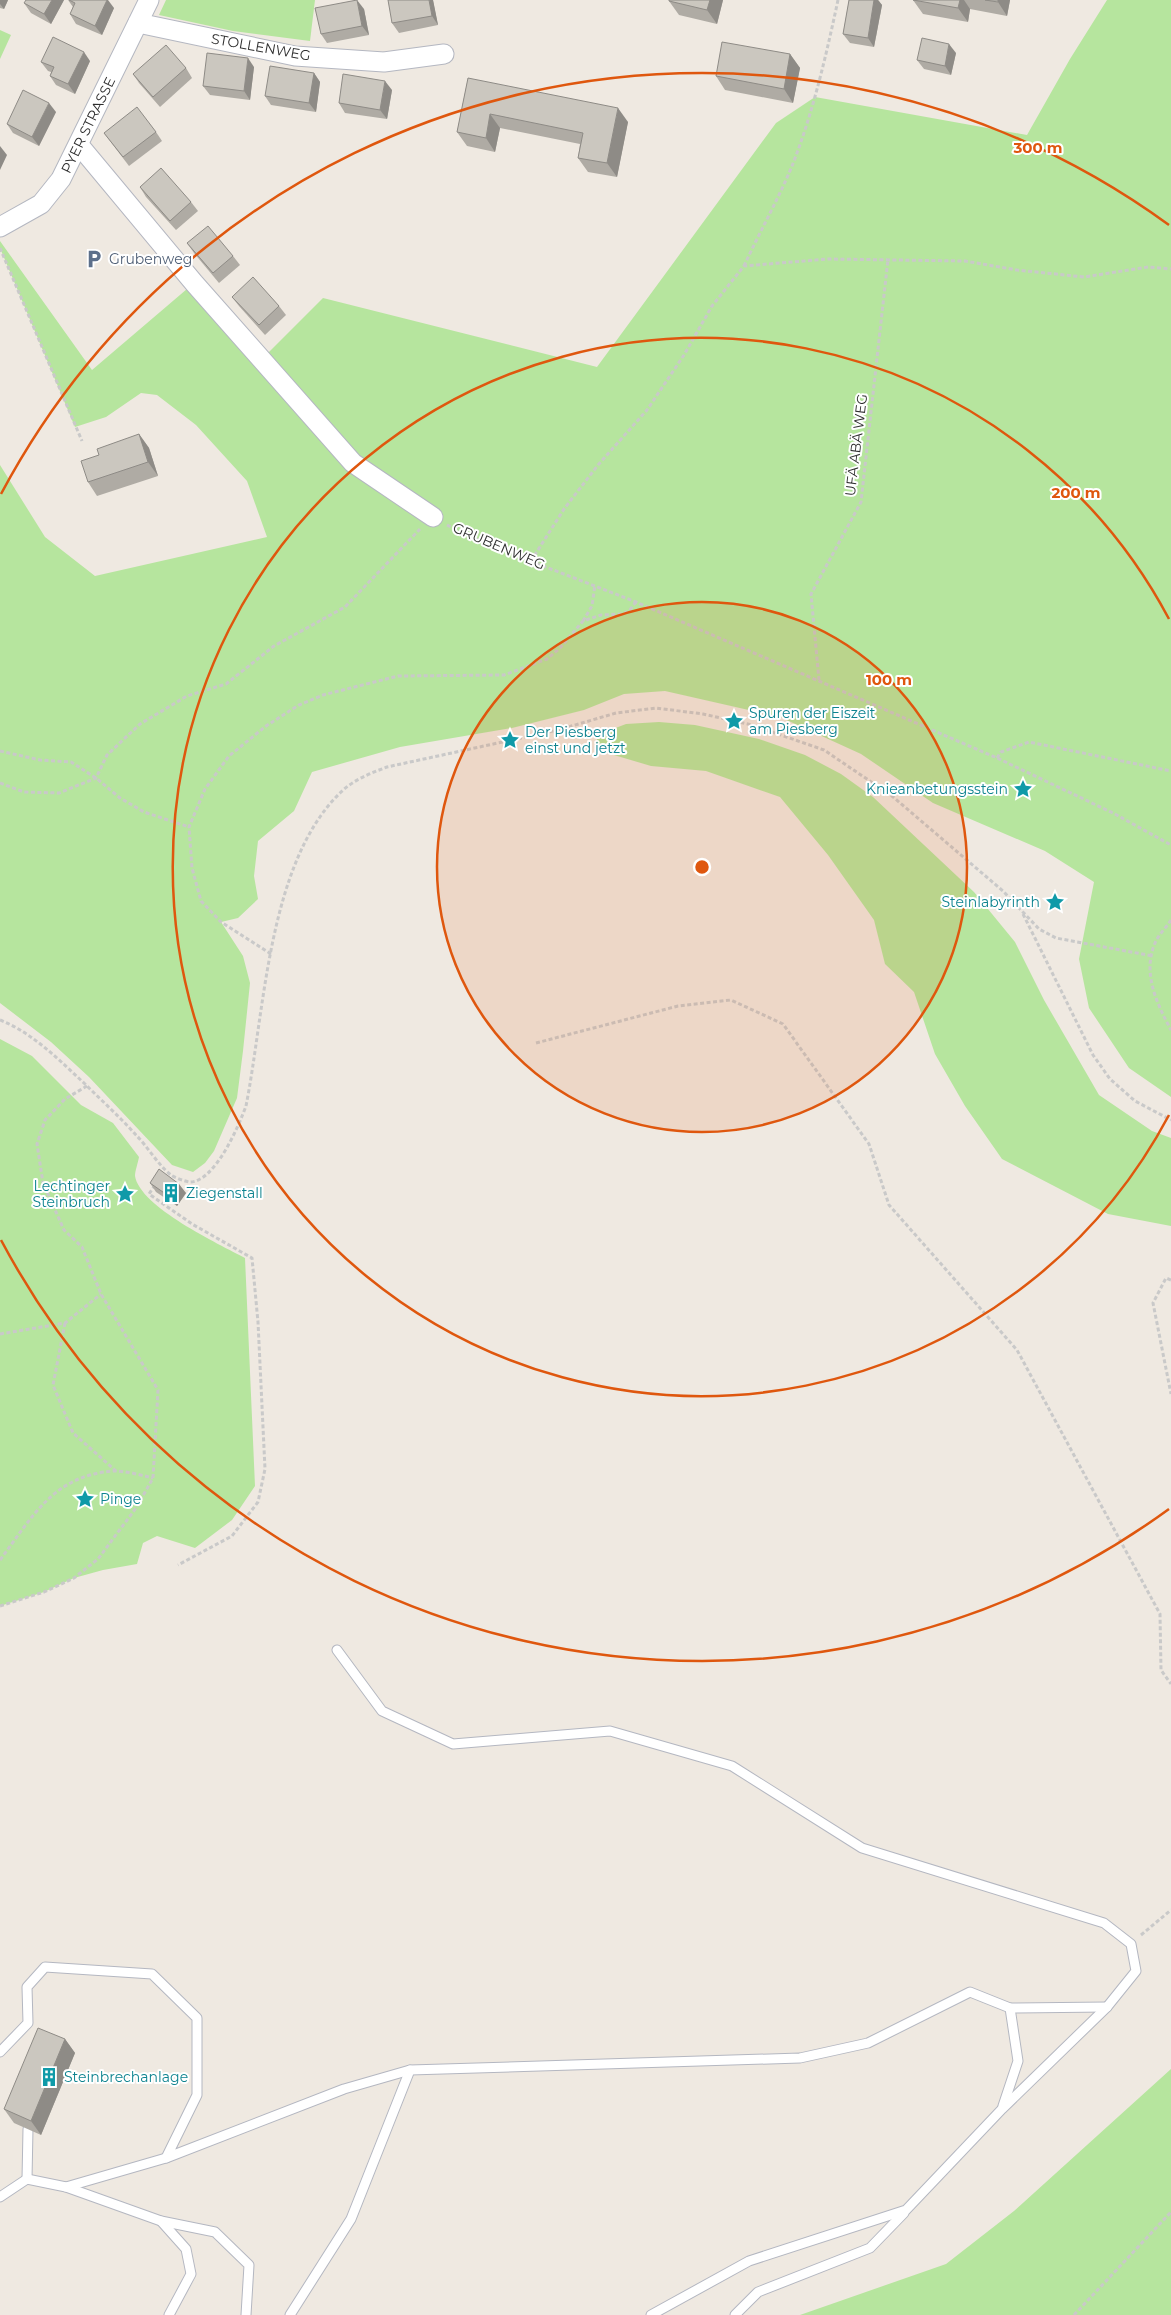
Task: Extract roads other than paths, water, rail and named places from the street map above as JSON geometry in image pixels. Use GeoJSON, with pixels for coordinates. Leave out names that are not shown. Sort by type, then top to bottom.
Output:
{"type":"FeatureCollection","features":[{"type":"Feature","properties":{"kind":"street","name":"PYER STRASSE"},"geometry":{"type":"LineString","coordinates":[[0,227],[41,204],[61,179],[79,146],[149,0]]}},
{"type":"Feature","properties":{"kind":"street","name":"STOLLENWEG"},"geometry":{"type":"LineString","coordinates":[[138,23],[295,56],[384,62],[444,54]]}},
{"type":"Feature","properties":{"kind":"street"},"geometry":{"type":"LineString","coordinates":[[79,146],[194,283],[353,463],[433,517]]}},
{"type":"Feature","properties":{"kind":"lane"},"geometry":{"type":"LineString","coordinates":[[337,1650],[382,1711],[453,1744],[610,1731],[732,1766],[862,1848],[1104,1923],[1130,1944],[1136,1971],[1108,2007],[1002,2109],[870,2248],[758,2292],[735,2315]]}},
{"type":"Feature","properties":{"kind":"lane"},"geometry":{"type":"LineString","coordinates":[[0,2052],[28,2022],[27,1987],[45,1967],[152,1974],[197,2018],[197,2095],[166,2158]]}},
{"type":"Feature","properties":{"kind":"lane"},"geometry":{"type":"LineString","coordinates":[[66,2187],[166,2158],[344,2089],[410,2070],[800,2058],[868,2042],[970,1992],[1010,2008],[1108,2007]]}},
{"type":"Feature","properties":{"kind":"lane"},"geometry":{"type":"LineString","coordinates":[[1002,2109],[1018,2061],[1010,2008]]}},
{"type":"Feature","properties":{"kind":"lane"},"geometry":{"type":"LineString","coordinates":[[290,2315],[351,2219],[410,2070]]}},
{"type":"Feature","properties":{"kind":"lane"},"geometry":{"type":"LineString","coordinates":[[27,2179],[28,2129]]}},
{"type":"Feature","properties":{"kind":"lane"},"geometry":{"type":"LineString","coordinates":[[0,2197],[27,2179],[66,2187],[160,2221],[215,2232],[249,2265],[246,2315]]}},
{"type":"Feature","properties":{"kind":"lane"},"geometry":{"type":"LineString","coordinates":[[651,2315],[749,2261],[906,2210]]}},
{"type":"Feature","properties":{"kind":"lane"},"geometry":{"type":"LineString","coordinates":[[160,2221],[186,2249],[191,2274],[169,2315]]}},
{"type":"Feature","properties":{"kind":"place","name":"Grubenweg"},"geometry":{"type":"Point","coordinates":[94,259]}},
{"type":"Feature","properties":{"kind":"place","name":"Spuren der Eiszeit am Piesberg"},"geometry":{"type":"Point","coordinates":[734,721]}},
{"type":"Feature","properties":{"kind":"place","name":"Der Piesberg einst und jetzt"},"geometry":{"type":"Point","coordinates":[510,740]}},
{"type":"Feature","properties":{"kind":"place","name":"Knieanbetungsstein"},"geometry":{"type":"Point","coordinates":[1023,789]}},
{"type":"Feature","properties":{"kind":"place","name":"Steinlabyrinth"},"geometry":{"type":"Point","coordinates":[1055,902]}},
{"type":"Feature","properties":{"kind":"place","name":"Ziegenstall"},"geometry":{"type":"Point","coordinates":[171,1193]}},
{"type":"Feature","properties":{"kind":"place","name":"Lechtinger Steinbruch"},"geometry":{"type":"Point","coordinates":[125,1194]}},
{"type":"Feature","properties":{"kind":"place","name":"Pinge"},"geometry":{"type":"Point","coordinates":[85,1499]}},
{"type":"Feature","properties":{"kind":"place","name":"Steinbrechanlage"},"geometry":{"type":"Point","coordinates":[49,2077]}}]}
